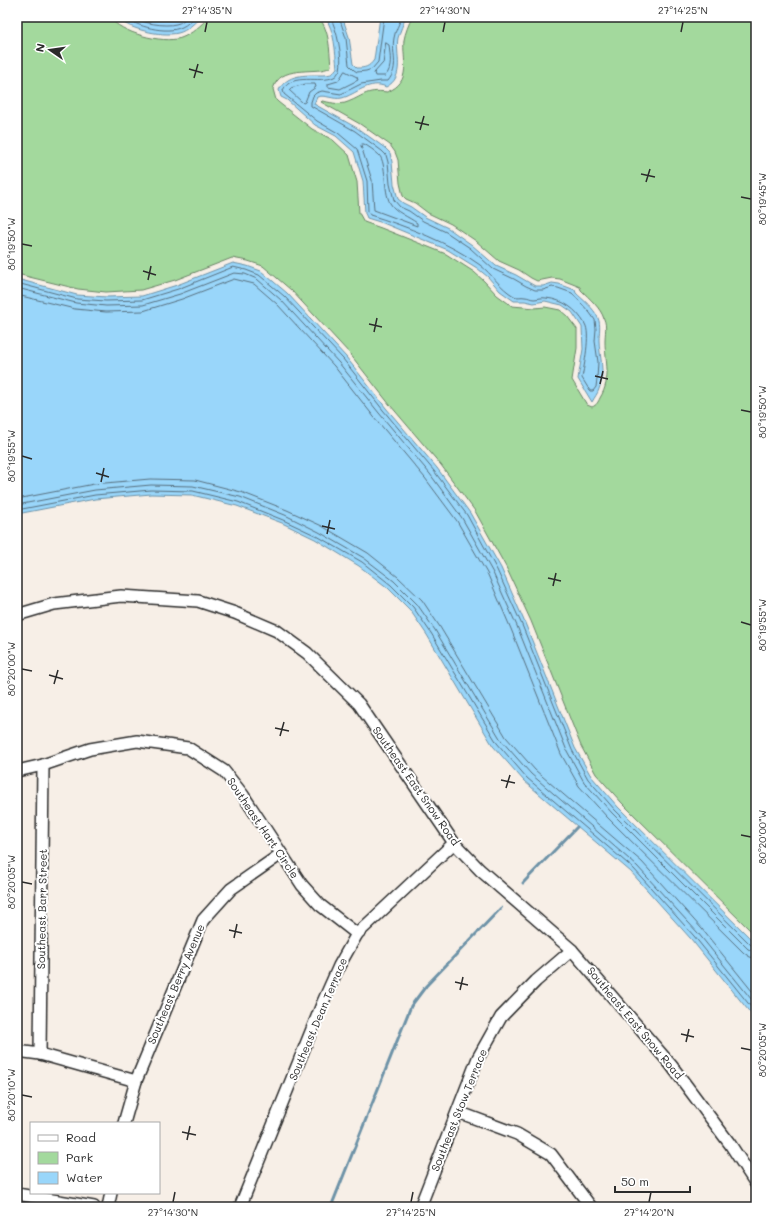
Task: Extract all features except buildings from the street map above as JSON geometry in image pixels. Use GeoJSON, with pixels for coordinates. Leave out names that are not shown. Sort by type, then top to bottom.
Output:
{"type":"FeatureCollection","features":[{"type":"Feature","properties":{"kind":"street","name":"Southeast East Snow Road"},"geometry":{"type":"LineString","coordinates":[[17,615],[54,604],[121,596],[198,601],[236,613],[277,631],[306,653],[359,704],[454,843],[480,870],[572,950],[671,1065],[730,1144],[756,1184]]}},
{"type":"Feature","properties":{"kind":"street","name":"Southeast Hart Circle"},"geometry":{"type":"LineString","coordinates":[[17,771],[43,765],[90,749],[137,741],[188,748],[224,771],[243,795],[302,885],[316,900],[357,934]]}},
{"type":"Feature","properties":{"kind":"street","name":"Southeast Barr Street"},"geometry":{"type":"LineString","coordinates":[[40,1054],[43,765]]}},
{"type":"Feature","properties":{"kind":"street","name":"Southeast Dean Terrace"},"geometry":{"type":"LineString","coordinates":[[240,1207],[323,1002],[339,966],[357,934],[454,843]]}},
{"type":"Feature","properties":{"kind":"street","name":"Southeast Berry Avenue"},"geometry":{"type":"LineString","coordinates":[[124,1122],[136,1081],[203,920],[231,889],[281,854]]}},
{"type":"Feature","properties":{"kind":"street","name":"Southeast Stow Terrace"},"geometry":{"type":"LineString","coordinates":[[420,1207],[478,1058],[501,1017],[536,981],[572,950]]}},
{"type":"Feature","properties":{"kind":"street"},"geometry":{"type":"LineString","coordinates":[[17,1051],[40,1054],[136,1081]]}},
{"type":"Feature","properties":{"kind":"street"},"geometry":{"type":"LineString","coordinates":[[458,1112],[517,1134],[551,1154],[591,1207]]}},
{"type":"Feature","properties":{"kind":"street"},"geometry":{"type":"LineString","coordinates":[[17,1194],[94,1207]]}},
{"type":"Feature","properties":{"kind":"street"},"geometry":{"type":"LineString","coordinates":[[108,1207],[111,1194]]}},
{"type":"Feature","properties":{"kind":"green space"},"geometry":{"type":"Polygon","coordinates":[[[17,17],[109,17],[115,23],[132,32],[142,36],[163,40],[181,38],[189,34],[209,17],[319,17],[323,23],[327,35],[331,66],[327,69],[290,73],[282,76],[276,82],[273,89],[276,100],[312,129],[333,140],[349,155],[357,182],[359,213],[364,222],[446,254],[474,272],[497,295],[512,306],[535,308],[545,307],[560,310],[567,316],[577,329],[577,348],[572,380],[587,405],[592,407],[598,402],[606,384],[606,330],[600,311],[580,287],[560,279],[552,278],[537,281],[531,278],[519,270],[499,261],[476,241],[451,224],[428,213],[415,203],[406,199],[403,196],[400,183],[398,160],[390,145],[360,124],[321,102],[342,104],[364,94],[380,91],[387,92],[395,88],[403,76],[405,63],[404,40],[412,17],[756,17],[756,936],[622,803],[596,774],[581,746],[531,621],[506,567],[475,511],[441,465],[390,405],[350,354],[291,290],[263,266],[232,258],[175,280],[141,290],[106,292],[78,289],[17,274],[17,17]]]}},
{"type":"Feature","properties":{"kind":"water"},"geometry":{"type":"Polygon","coordinates":[[[116,17],[201,17],[178,33],[163,34],[136,28],[128,25],[116,17]]]}},
{"type":"Feature","properties":{"kind":"water"},"geometry":{"type":"Polygon","coordinates":[[[325,17],[342,17],[349,37],[353,64],[357,68],[362,68],[367,67],[374,60],[380,17],[406,17],[398,38],[398,71],[392,83],[386,87],[380,85],[368,86],[342,98],[320,96],[317,97],[314,104],[357,128],[390,153],[394,184],[398,199],[403,203],[425,217],[448,228],[472,245],[496,266],[535,286],[543,286],[552,283],[575,290],[576,293],[594,311],[598,318],[600,329],[599,346],[602,364],[602,377],[598,391],[592,402],[578,379],[583,349],[582,327],[572,312],[562,305],[545,301],[534,303],[514,301],[500,291],[488,277],[477,268],[448,250],[383,223],[367,218],[365,213],[363,181],[354,152],[336,136],[315,125],[287,100],[281,97],[279,90],[282,85],[292,78],[297,76],[329,75],[337,68],[333,35],[325,17]]]}},
{"type":"Feature","properties":{"kind":"water"},"geometry":{"type":"Polygon","coordinates":[[[233,263],[261,271],[287,293],[346,357],[386,408],[437,468],[470,513],[501,568],[525,623],[575,748],[591,776],[618,807],[756,944],[756,1020],[691,939],[631,872],[524,781],[493,746],[427,635],[410,610],[388,588],[359,566],[315,539],[282,523],[237,506],[192,495],[151,494],[95,499],[17,514],[17,279],[77,295],[107,297],[142,296],[177,285],[233,263]]]}},
{"type":"Feature","properties":{"kind":"waterway"},"geometry":{"type":"LineString","coordinates":[[523,883],[577,827]]}},
{"type":"Feature","properties":{"kind":"waterway"},"geometry":{"type":"LineString","coordinates":[[331,1207],[411,1006],[426,986],[501,908]]}}]}
